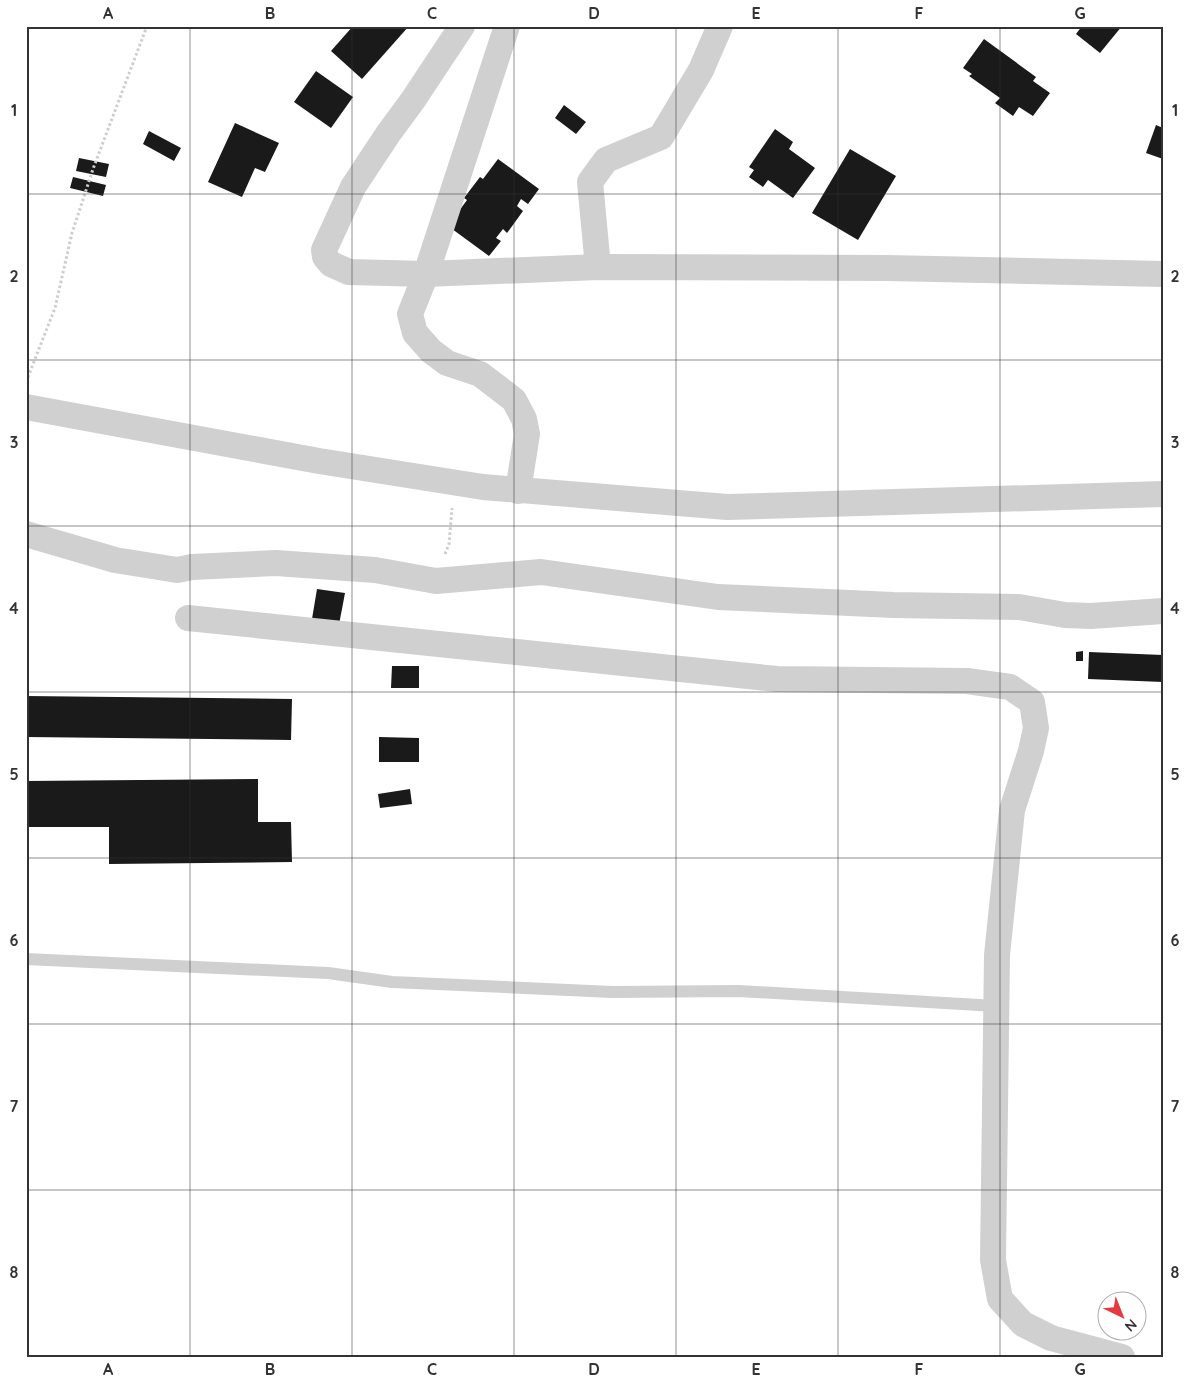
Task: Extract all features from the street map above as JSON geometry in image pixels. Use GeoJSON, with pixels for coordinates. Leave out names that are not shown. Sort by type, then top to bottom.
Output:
{"type":"FeatureCollection","features":[{"type":"Feature","properties":{"kind":"street"},"geometry":{"type":"LineString","coordinates":[[462,26],[353,188],[324,250],[325,257],[331,264],[349,272],[426,274],[598,267],[888,268],[1163,274]]}},
{"type":"Feature","properties":{"kind":"street"},"geometry":{"type":"LineString","coordinates":[[508,26],[426,274],[410,314],[415,334],[431,352],[447,363],[480,374],[514,400],[524,418],[527,434],[518,491]]}},
{"type":"Feature","properties":{"kind":"street"},"geometry":{"type":"LineString","coordinates":[[598,267],[590,182],[606,160],[661,137],[701,70],[720,26]]}},
{"type":"Feature","properties":{"kind":"street"},"geometry":{"type":"LineString","coordinates":[[26,407],[319,461],[454,483],[518,491],[727,507],[1163,494]]}},
{"type":"Feature","properties":{"kind":"street"},"geometry":{"type":"LineString","coordinates":[[26,534],[115,560],[177,570],[192,567],[276,563],[375,570],[436,581],[541,572],[718,597],[893,605],[1019,607],[1065,615],[1091,616],[1163,611]]}},
{"type":"Feature","properties":{"kind":"street"},"geometry":{"type":"LineString","coordinates":[[188,618],[777,679],[967,680],[1010,687],[1032,702],[1036,728],[1031,751],[1012,810],[997,955],[993,1260],[1000,1299],[1023,1324],[1051,1338],[1122,1357]]}},
{"type":"Feature","properties":{"kind":"lane"},"geometry":{"type":"LineString","coordinates":[[26,959],[328,973],[402,982],[612,992],[739,991],[996,1006]]}},
{"type":"Feature","properties":{"kind":"path"},"geometry":{"type":"LineString","coordinates":[[26,382],[55,308],[72,233],[93,169],[147,26]]}},
{"type":"Feature","properties":{"kind":"path"},"geometry":{"type":"LineString","coordinates":[[436,581],[449,544],[454,483]]}},
{"type":"Feature","properties":{"kind":"building"},"geometry":{"type":"Polygon","coordinates":[[[353,26],[409,26],[362,79],[331,51],[353,26]]]}},
{"type":"Feature","properties":{"kind":"building"},"geometry":{"type":"Polygon","coordinates":[[[1082,26],[1122,26],[1100,53],[1076,34],[1082,26]]]}},
{"type":"Feature","properties":{"kind":"building"},"geometry":{"type":"Polygon","coordinates":[[[984,39],[1036,77],[1033,81],[1050,93],[1033,116],[1019,107],[1013,116],[995,103],[1000,98],[969,76],[972,74],[963,68],[984,39]]]}},
{"type":"Feature","properties":{"kind":"building"},"geometry":{"type":"Polygon","coordinates":[[[316,71],[353,97],[331,128],[294,102],[316,71]]]}},
{"type":"Feature","properties":{"kind":"building"},"geometry":{"type":"Polygon","coordinates":[[[564,105],[586,122],[576,134],[555,118],[564,105]]]}},
{"type":"Feature","properties":{"kind":"building"},"geometry":{"type":"Polygon","coordinates":[[[235,123],[279,143],[265,172],[255,168],[242,197],[208,182],[235,123]]]}},
{"type":"Feature","properties":{"kind":"building"},"geometry":{"type":"Polygon","coordinates":[[[1156,125],[1163,128],[1163,159],[1146,153],[1156,125]]]}},
{"type":"Feature","properties":{"kind":"building"},"geometry":{"type":"Polygon","coordinates":[[[775,129],[793,142],[789,149],[815,168],[793,198],[768,180],[763,187],[749,177],[754,170],[749,167],[775,129]]]}},
{"type":"Feature","properties":{"kind":"building"},"geometry":{"type":"Polygon","coordinates":[[[149,131],[181,148],[174,161],[143,144],[149,131]]]}},
{"type":"Feature","properties":{"kind":"building"},"geometry":{"type":"Polygon","coordinates":[[[850,149],[896,176],[858,240],[812,213],[850,149]]]}},
{"type":"Feature","properties":{"kind":"building"},"geometry":{"type":"Polygon","coordinates":[[[79,158],[109,164],[106,177],[76,171],[79,158]]]}},
{"type":"Feature","properties":{"kind":"building"},"geometry":{"type":"Polygon","coordinates":[[[498,159],[539,189],[528,204],[521,199],[517,206],[523,211],[507,233],[503,229],[496,238],[501,241],[489,256],[448,226],[467,200],[464,198],[480,177],[483,179],[498,159]]]}},
{"type":"Feature","properties":{"kind":"building"},"geometry":{"type":"Polygon","coordinates":[[[73,177],[106,185],[103,196],[70,188],[73,177]]]}},
{"type":"Feature","properties":{"kind":"building"},"geometry":{"type":"Polygon","coordinates":[[[317,589],[345,593],[338,630],[311,625],[317,589]]]}},
{"type":"Feature","properties":{"kind":"building"},"geometry":{"type":"Polygon","coordinates":[[[1083,651],[1083,661],[1076,661],[1076,652],[1083,651]]]}},
{"type":"Feature","properties":{"kind":"building"},"geometry":{"type":"Polygon","coordinates":[[[1089,652],[1163,655],[1163,682],[1088,679],[1089,652]]]}},
{"type":"Feature","properties":{"kind":"building"},"geometry":{"type":"Polygon","coordinates":[[[392,666],[419,666],[419,688],[391,688],[392,666]]]}},
{"type":"Feature","properties":{"kind":"building"},"geometry":{"type":"Polygon","coordinates":[[[26,696],[292,699],[291,740],[26,737],[26,696]]]}},
{"type":"Feature","properties":{"kind":"building"},"geometry":{"type":"Polygon","coordinates":[[[379,737],[419,738],[419,762],[379,762],[379,737]]]}},
{"type":"Feature","properties":{"kind":"building"},"geometry":{"type":"Polygon","coordinates":[[[258,779],[258,822],[291,822],[292,862],[109,864],[109,827],[26,827],[26,781],[258,779]]]}},
{"type":"Feature","properties":{"kind":"building"},"geometry":{"type":"Polygon","coordinates":[[[410,789],[412,804],[380,808],[378,794],[410,789]]]}}]}
